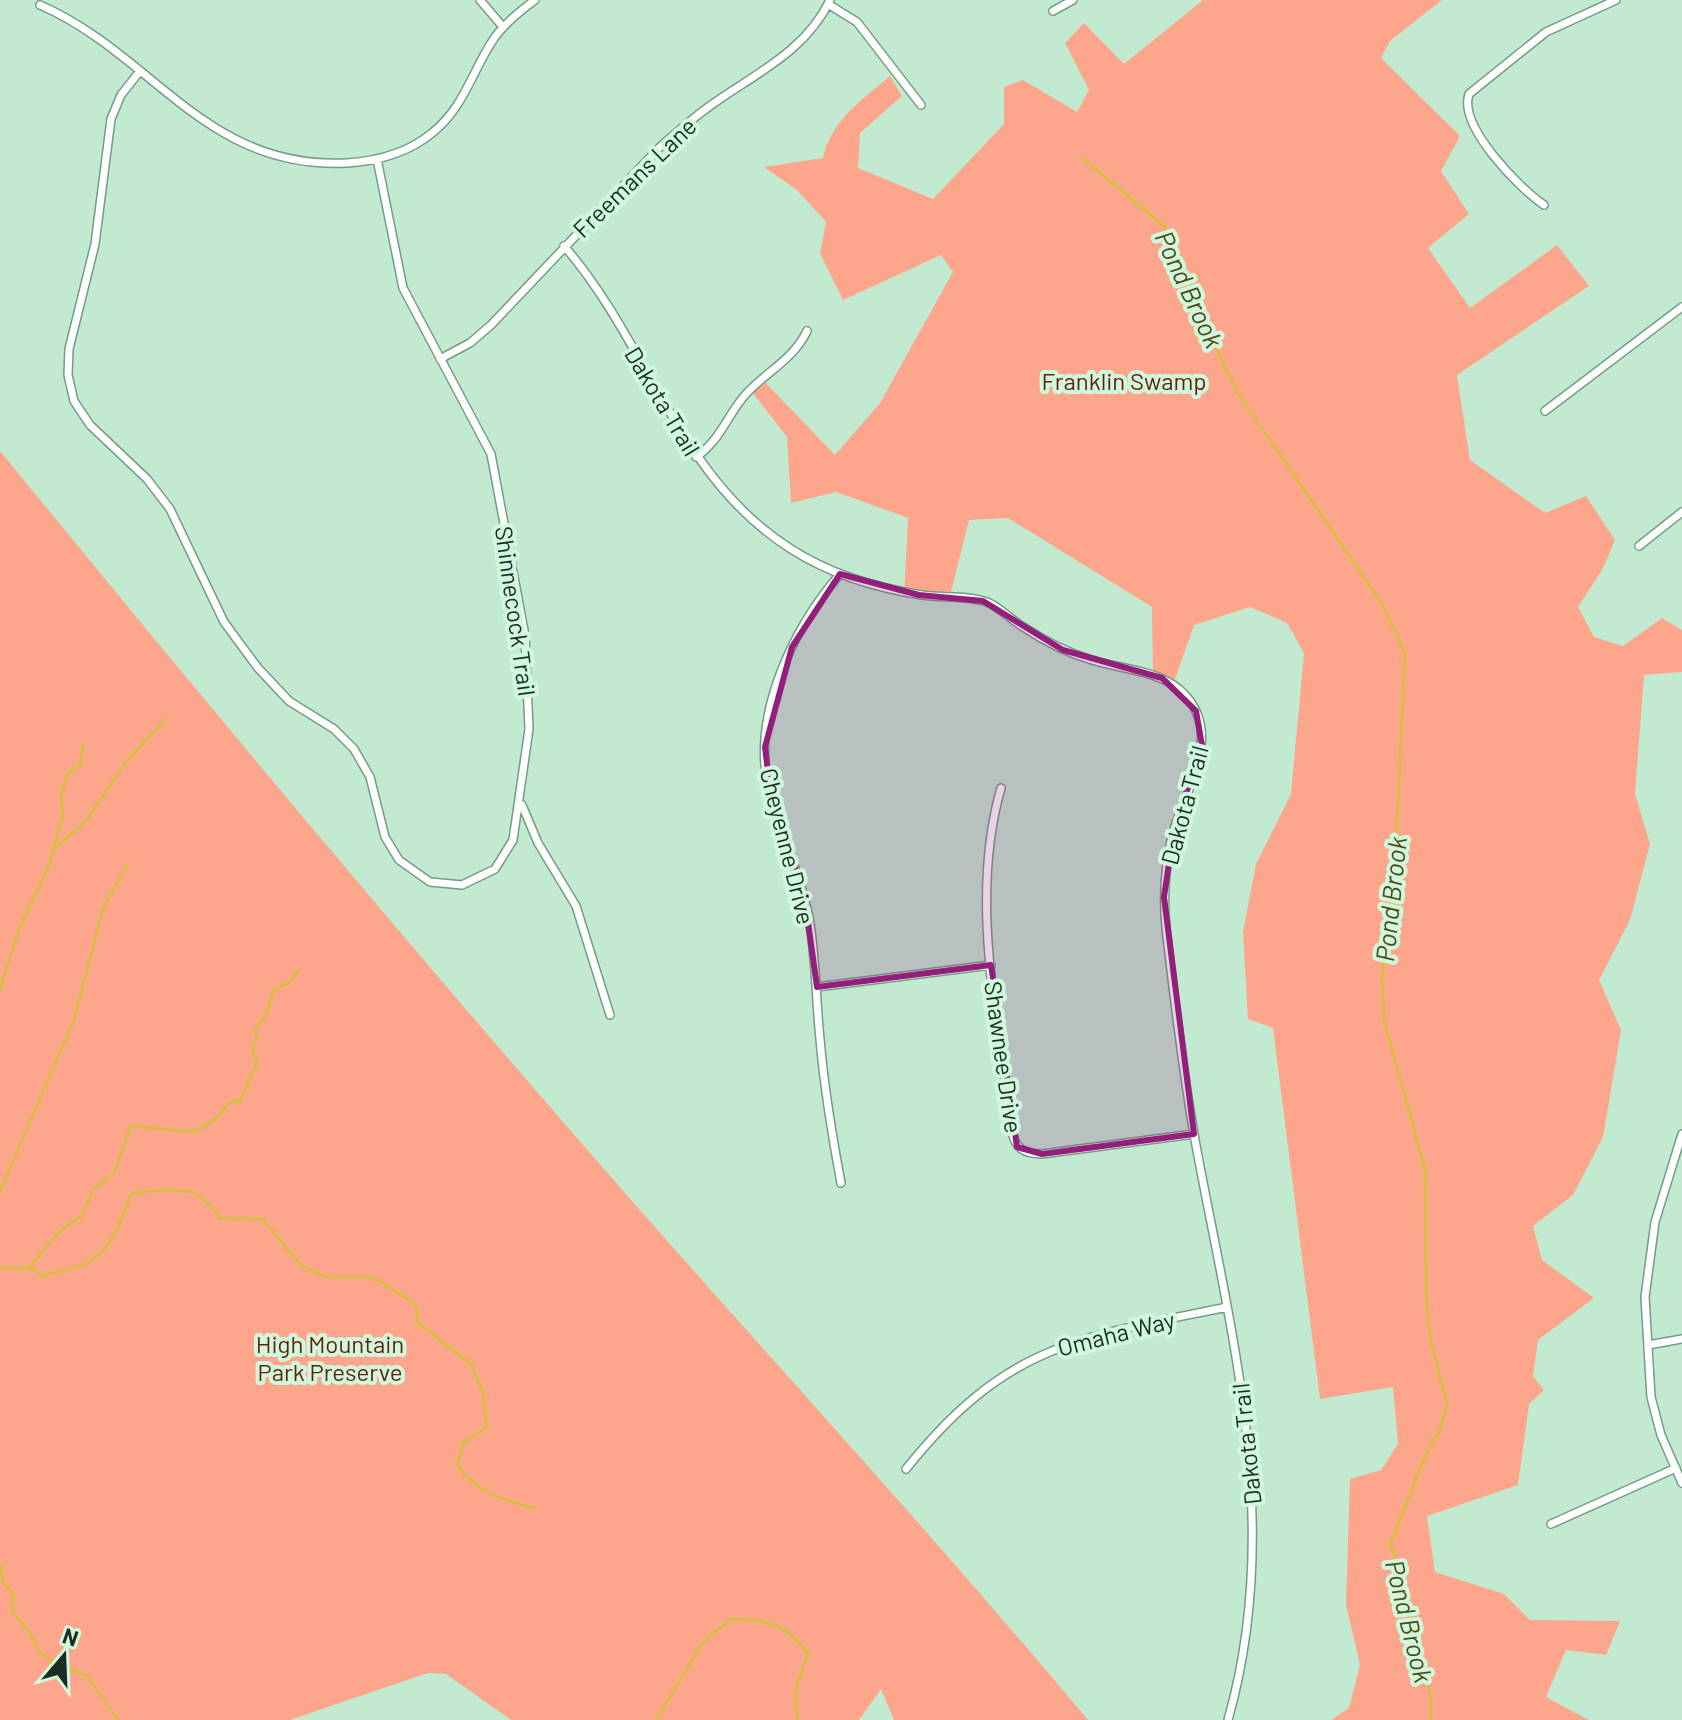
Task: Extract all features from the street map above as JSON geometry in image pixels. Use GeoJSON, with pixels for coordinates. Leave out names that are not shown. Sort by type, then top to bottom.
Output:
{"type":"FeatureCollection","features":[{"type":"Feature","properties":{"kind":"street"},"geometry":{"type":"LineString","coordinates":[[480,0],[503,27]]}},
{"type":"Feature","properties":{"kind":"street"},"geometry":{"type":"LineString","coordinates":[[40,5],[67,17],[201,121],[256,149],[312,162],[377,159],[418,143],[446,121],[467,92],[503,27],[535,0]]}},
{"type":"Feature","properties":{"kind":"street"},"geometry":{"type":"LineString","coordinates":[[1053,11],[1073,0]]}},
{"type":"Feature","properties":{"kind":"street"},"geometry":{"type":"LineString","coordinates":[[1544,205],[1521,188],[1472,124],[1466,110],[1469,94],[1546,32],[1616,0]]}},
{"type":"Feature","properties":{"kind":"street"},"geometry":{"type":"LineString","coordinates":[[829,2],[857,22],[921,105]]}},
{"type":"Feature","properties":{"kind":"street","name":"Freemans Lane"},"geometry":{"type":"LineString","coordinates":[[440,359],[470,343],[491,325],[564,246],[686,124],[797,46],[829,2]]}},
{"type":"Feature","properties":{"kind":"street","name":"Shinnecock Trail"},"geometry":{"type":"LineString","coordinates":[[140,71],[121,95],[111,119],[95,244],[67,361],[74,401],[90,425],[147,479],[170,509],[224,622],[258,668],[289,701],[334,729],[354,749],[370,777],[385,837],[409,871],[430,882],[448,886],[485,876],[508,851],[521,803],[529,729],[529,669],[503,515],[484,438],[403,288],[377,159]]}},
{"type":"Feature","properties":{"kind":"street","name":"Dakota Trail"},"geometry":{"type":"LineString","coordinates":[[564,246],[587,274],[696,457],[718,487],[754,522],[792,550],[840,574],[919,595],[983,601],[1063,650],[1162,678],[1190,700],[1200,721],[1202,745],[1174,830],[1164,897],[1194,1134],[1248,1423],[1255,1520],[1246,1638],[1228,1720]]}},
{"type":"Feature","properties":{"kind":"street"},"geometry":{"type":"LineString","coordinates":[[1545,411],[1682,307]]}},
{"type":"Feature","properties":{"kind":"street"},"geometry":{"type":"LineString","coordinates":[[696,457],[716,441],[747,392],[788,359],[807,331]]}},
{"type":"Feature","properties":{"kind":"street"},"geometry":{"type":"LineString","coordinates":[[1639,546],[1682,512]]}},
{"type":"Feature","properties":{"kind":"street","name":"Cheyenne Drive"},"geometry":{"type":"LineString","coordinates":[[840,574],[819,601],[792,647],[774,697],[765,747],[771,798],[804,894],[817,987],[826,1093],[841,1183]]}},
{"type":"Feature","properties":{"kind":"street","name":"Shawnee Drive"},"geometry":{"type":"LineString","coordinates":[[1001,788],[987,855],[991,965],[1017,1147],[1024,1152],[1042,1154],[1194,1134]]}},
{"type":"Feature","properties":{"kind":"street"},"geometry":{"type":"LineString","coordinates":[[521,803],[538,843],[576,906],[610,1015]]}},
{"type":"Feature","properties":{"kind":"street"},"geometry":{"type":"LineString","coordinates":[[817,987],[991,965]]}},
{"type":"Feature","properties":{"kind":"street"},"geometry":{"type":"LineString","coordinates":[[1682,1134],[1649,1247],[1645,1297],[1655,1415],[1682,1483]]}},
{"type":"Feature","properties":{"kind":"street","name":"Omaha Way"},"geometry":{"type":"LineString","coordinates":[[906,1469],[964,1405],[1025,1361],[1092,1335],[1227,1307]]}},
{"type":"Feature","properties":{"kind":"street"},"geometry":{"type":"LineString","coordinates":[[1648,1345],[1682,1339]]}},
{"type":"Feature","properties":{"kind":"street"},"geometry":{"type":"LineString","coordinates":[[1551,1524],[1676,1468]]}},
{"type":"Feature","properties":{"kind":"highlighted area"},"geometry":{"type":"Polygon","coordinates":[[[840,574],[919,595],[983,601],[1063,650],[1162,678],[1196,711],[1202,745],[1174,830],[1164,897],[1194,1134],[1042,1154],[1017,1147],[991,965],[817,987],[804,894],[771,798],[765,747],[792,647],[840,574]]]}},
{"type":"Feature","properties":{"kind":"green space","name":"Franklin Swamp"},"geometry":{"type":"Polygon","coordinates":[[[1203,0],[1442,0],[1390,41],[1381,58],[1460,136],[1441,171],[1469,214],[1428,248],[1470,308],[1557,245],[1589,286],[1457,375],[1470,460],[1545,513],[1586,496],[1615,540],[1602,570],[1578,607],[1594,637],[1623,646],[1662,618],[1682,630],[1682,672],[1644,675],[1635,794],[1650,844],[1630,920],[1599,980],[1621,1030],[1603,1137],[1573,1195],[1533,1226],[1542,1260],[1594,1298],[1538,1340],[1533,1376],[1544,1390],[1529,1404],[1518,1485],[1427,1516],[1435,1572],[1504,1594],[1530,1620],[1620,1621],[1606,1655],[1566,1650],[1546,1697],[1589,1720],[1331,1720],[1349,1708],[1360,1665],[1346,1605],[1350,1479],[1381,1470],[1398,1444],[1393,1387],[1320,1399],[1273,1028],[1248,1019],[1243,932],[1256,864],[1291,794],[1304,653],[1287,623],[1250,607],[1194,625],[1173,685],[1153,681],[1152,607],[1008,518],[969,520],[949,600],[904,597],[908,518],[836,492],[791,503],[787,437],[752,392],[764,381],[835,455],[880,403],[953,272],[941,255],[843,300],[820,253],[826,222],[797,190],[764,167],[823,158],[833,132],[841,122],[890,76],[902,96],[860,133],[858,168],[933,199],[1004,124],[1004,87],[1023,80],[1077,112],[1089,90],[1065,43],[1084,23],[1124,64],[1203,0]]]}},
{"type":"Feature","properties":{"kind":"green space","name":"High Mountain Park Preserve"},"geometry":{"type":"Polygon","coordinates":[[[0,451],[234,735],[472,1016],[1088,1720],[894,1720],[881,1689],[859,1720],[511,1720],[446,1674],[428,1673],[290,1720],[0,1720],[0,451]]]}},
{"type":"Feature","properties":{"kind":"waterway","name":"Pond Brook"},"geometry":{"type":"LineString","coordinates":[[1082,158],[1164,226],[1191,296],[1237,392],[1381,602],[1405,653],[1393,910],[1382,975],[1384,1020],[1425,1169],[1426,1295],[1431,1343],[1447,1403],[1440,1430],[1425,1456],[1390,1545],[1400,1570],[1427,1678],[1430,1720]]}},
{"type":"Feature","properties":{"kind":"waterway"},"geometry":{"type":"LineString","coordinates":[[53,850],[85,822],[127,761],[166,719]]}},
{"type":"Feature","properties":{"kind":"waterway"},"geometry":{"type":"LineString","coordinates":[[0,990],[19,929],[48,868],[63,816],[61,796],[68,772],[80,766],[83,744]]}},
{"type":"Feature","properties":{"kind":"waterway"},"geometry":{"type":"LineString","coordinates":[[0,1191],[74,1020],[103,908],[128,864]]}},
{"type":"Feature","properties":{"kind":"waterway"},"geometry":{"type":"LineString","coordinates":[[27,1268],[65,1227],[81,1217],[94,1188],[114,1174],[131,1126],[195,1132],[217,1118],[229,1103],[240,1101],[257,1063],[252,1046],[257,1038],[255,1031],[267,1013],[274,989],[289,983],[299,970]]}},
{"type":"Feature","properties":{"kind":"waterway"},"geometry":{"type":"LineString","coordinates":[[0,1268],[32,1268],[42,1276],[85,1264],[109,1243],[130,1195],[135,1193],[183,1190],[202,1198],[220,1218],[262,1219],[302,1266],[327,1277],[373,1277],[414,1303],[418,1313],[416,1321],[471,1364],[483,1392],[487,1427],[463,1443],[457,1465],[482,1489],[534,1508]]}},
{"type":"Feature","properties":{"kind":"waterway"},"geometry":{"type":"LineString","coordinates":[[0,1564],[3,1582],[14,1595],[11,1611],[29,1631],[39,1652],[53,1662],[87,1676],[118,1720]]}},
{"type":"Feature","properties":{"kind":"waterway"},"geometry":{"type":"LineString","coordinates":[[656,1720],[703,1642],[731,1619],[775,1625],[791,1635],[808,1654],[795,1690],[798,1720]]}}]}
